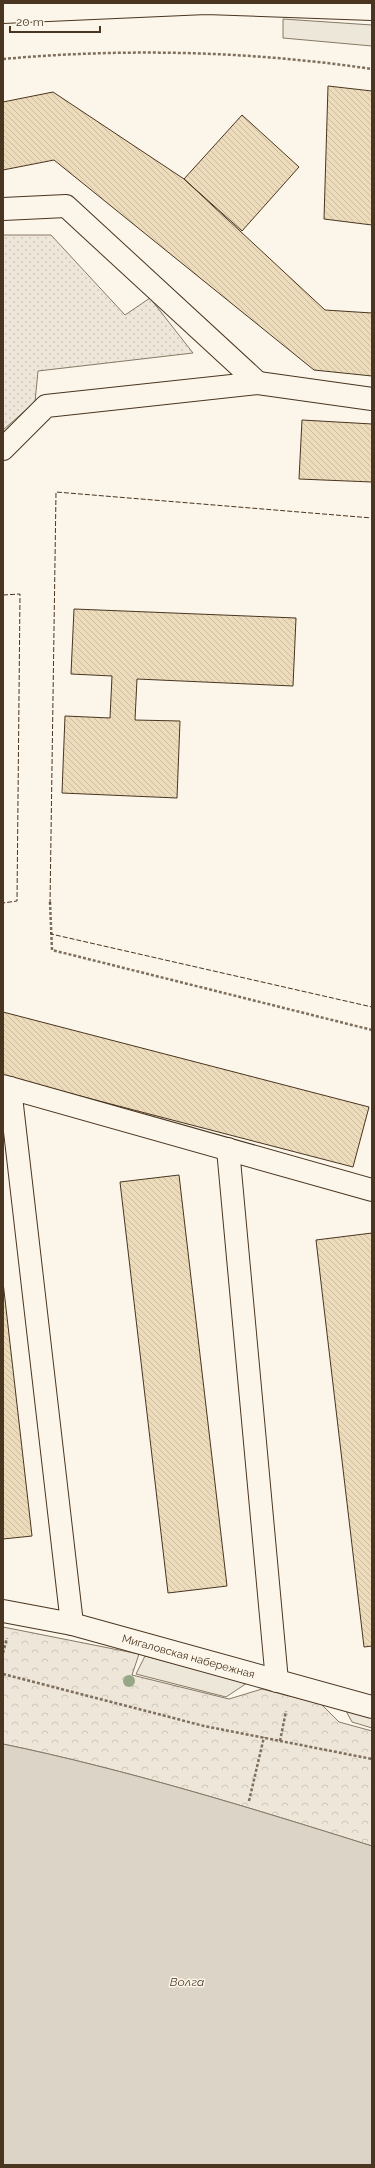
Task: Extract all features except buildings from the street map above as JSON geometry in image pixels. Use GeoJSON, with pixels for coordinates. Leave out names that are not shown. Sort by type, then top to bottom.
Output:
{"type":"FeatureCollection","features":[{"type":"Feature","properties":{"kind":"street"},"geometry":{"type":"LineString","coordinates":[[3,12],[206,3],[372,9]]}},
{"type":"Feature","properties":{"kind":"street"},"geometry":{"type":"LineString","coordinates":[[3,209],[66,206],[258,383]]}},
{"type":"Feature","properties":{"kind":"street"},"geometry":{"type":"LineString","coordinates":[[3,449],[46,406],[258,383],[372,399]]}},
{"type":"Feature","properties":{"kind":"street"},"geometry":{"type":"LineString","coordinates":[[72,1624],[6,1087],[372,1190]]}},
{"type":"Feature","properties":{"kind":"street"},"geometry":{"type":"LineString","coordinates":[[228,1149],[277,1681]]}},
{"type":"Feature","properties":{"kind":"street","name":"Мигаловская набережная"},"geometry":{"type":"LineString","coordinates":[[3,1611],[72,1624],[372,1707]]}},
{"type":"Feature","properties":{"kind":"path"},"geometry":{"type":"LineString","coordinates":[[3,59],[152,51],[303,59],[372,69]]}},
{"type":"Feature","properties":{"kind":"path"},"geometry":{"type":"LineString","coordinates":[[50,902],[52,950],[372,1030]]}},
{"type":"Feature","properties":{"kind":"path"},"geometry":{"type":"LineString","coordinates":[[3,1653],[7,1636]]}},
{"type":"Feature","properties":{"kind":"path"},"geometry":{"type":"LineString","coordinates":[[3,1674],[204,1726],[372,1759]]}},
{"type":"Feature","properties":{"kind":"path"},"geometry":{"type":"LineString","coordinates":[[249,1801],[264,1737]]}},
{"type":"Feature","properties":{"kind":"green space"},"geometry":{"type":"Polygon","coordinates":[[[3,235],[51,235],[125,315],[150,298],[193,353],[38,371],[35,402],[3,430],[3,235]]]}},
{"type":"Feature","properties":{"kind":"green space"},"geometry":{"type":"Polygon","coordinates":[[[3,1627],[139,1654],[132,1675],[229,1699],[262,1689],[321,1704],[339,1722],[372,1731],[372,1846],[235,1804],[143,1778],[50,1754],[3,1744],[3,1627]]]}},
{"type":"Feature","properties":{"kind":"shaded area"},"geometry":{"type":"Polygon","coordinates":[[[283,19],[372,25],[372,46],[283,38],[283,19]]]}},
{"type":"Feature","properties":{"kind":"shaded area"},"geometry":{"type":"Polygon","coordinates":[[[145,1656],[247,1683],[226,1697],[136,1674],[145,1656]]]}},
{"type":"Feature","properties":{"kind":"shaded area"},"geometry":{"type":"Polygon","coordinates":[[[339,1698],[372,1707],[372,1728],[352,1722],[339,1698]]]}},
{"type":"Feature","properties":{"kind":"water","name":"Волга"},"geometry":{"type":"Polygon","coordinates":[[[3,1744],[50,1754],[143,1778],[235,1804],[372,1846],[372,2165],[3,2165],[3,1744]]]}},
{"type":"Feature","properties":{"kind":"fence"},"geometry":{"type":"LineString","coordinates":[[50,904],[56,492],[372,518]]}},
{"type":"Feature","properties":{"kind":"fence"},"geometry":{"type":"LineString","coordinates":[[3,595],[20,594],[17,901],[3,903]]}},
{"type":"Feature","properties":{"kind":"fence"},"geometry":{"type":"LineString","coordinates":[[51,932],[51,934],[372,1007]]}}]}
